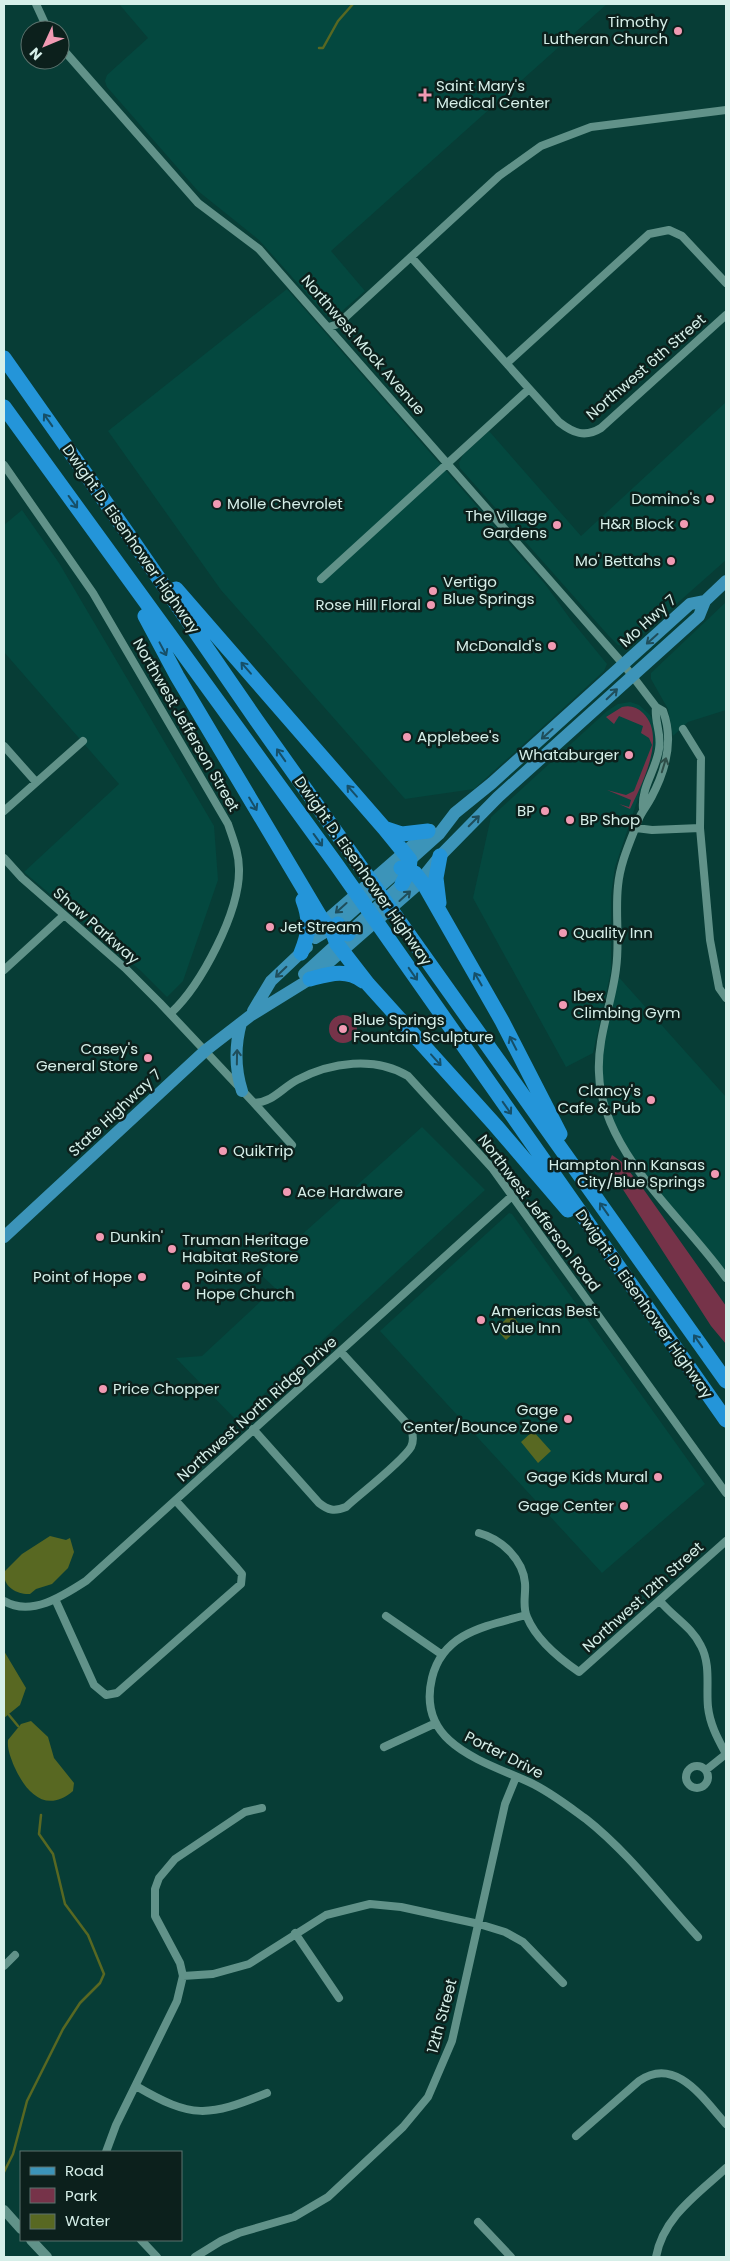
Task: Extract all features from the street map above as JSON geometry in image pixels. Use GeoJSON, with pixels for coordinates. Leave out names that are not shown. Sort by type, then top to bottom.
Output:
{"type":"FeatureCollection","features":[{"type":"Feature","properties":{"kind":"highway","name":"Dwight D. Eisenhower Highway"},"geometry":{"type":"LineString","coordinates":[[4,358],[349,851],[726,1381]]}},
{"type":"Feature","properties":{"kind":"highway","name":"Dwight D. Eisenhower Highway"},"geometry":{"type":"LineString","coordinates":[[4,407],[336,864],[726,1420]]}},
{"type":"Feature","properties":{"kind":"highway"},"geometry":{"type":"LineString","coordinates":[[135,544],[384,828],[441,914],[502,1021],[584,1179]]}},
{"type":"Feature","properties":{"kind":"highway"},"geometry":{"type":"LineString","coordinates":[[115,560],[177,676],[304,890],[337,934],[368,984],[496,1126],[626,1278]]}},
{"type":"Feature","properties":{"kind":"highway"},"geometry":{"type":"LineString","coordinates":[[384,828],[402,834],[428,831]]}},
{"type":"Feature","properties":{"kind":"highway"},"geometry":{"type":"LineString","coordinates":[[440,856],[436,878],[441,914]]}},
{"type":"Feature","properties":{"kind":"highway"},"geometry":{"type":"LineString","coordinates":[[402,884],[410,867]]}},
{"type":"Feature","properties":{"kind":"highway"},"geometry":{"type":"LineString","coordinates":[[301,953],[309,934],[310,920],[302,896],[304,890]]}},
{"type":"Feature","properties":{"kind":"highway"},"geometry":{"type":"LineString","coordinates":[[310,980],[333,973],[347,973],[356,976],[368,984]]}},
{"type":"Feature","properties":{"kind":"main road"},"geometry":{"type":"LineString","coordinates":[[705,601],[726,581]]}},
{"type":"Feature","properties":{"kind":"main road","name":"Mo Hwy 7"},"geometry":{"type":"LineString","coordinates":[[410,867],[455,813],[624,665],[690,604],[705,601]]}},
{"type":"Feature","properties":{"kind":"main road","name":"Mo Hwy 7"},"geometry":{"type":"LineString","coordinates":[[410,867],[440,856],[498,797],[699,616],[705,601]]}},
{"type":"Feature","properties":{"kind":"main road"},"geometry":{"type":"LineString","coordinates":[[283,994],[337,934],[410,867],[428,831],[455,813]]}},
{"type":"Feature","properties":{"kind":"main road"},"geometry":{"type":"LineString","coordinates":[[283,994],[310,980],[337,934],[410,867]]}},
{"type":"Feature","properties":{"kind":"main road"},"geometry":{"type":"LineString","coordinates":[[242,1091],[237,1071],[238,1038],[245,1019],[271,982],[315,938],[337,934],[402,884]]}},
{"type":"Feature","properties":{"kind":"main road","name":"State Highway 7"},"geometry":{"type":"LineString","coordinates":[[4,1237],[206,1050],[245,1019],[283,994]]}},
{"type":"Feature","properties":{"kind":"street"},"geometry":{"type":"LineString","coordinates":[[36,4],[43,20]]}},
{"type":"Feature","properties":{"kind":"street","name":"Northwest Mock Avenue"},"geometry":{"type":"LineString","coordinates":[[70,57],[198,203],[259,249],[624,665],[656,707],[663,711],[666,718],[668,735],[667,753],[651,799],[643,809],[623,861],[618,884],[619,941],[616,973],[602,1036],[598,1071],[600,1094],[610,1122],[624,1148],[665,1203],[726,1278]]}},
{"type":"Feature","properties":{"kind":"street"},"geometry":{"type":"LineString","coordinates":[[329,327],[338,324],[499,176],[542,146],[591,127],[726,110]]}},
{"type":"Feature","properties":{"kind":"street"},"geometry":{"type":"LineString","coordinates":[[507,363],[650,234],[669,230],[682,236],[726,283]]}},
{"type":"Feature","properties":{"kind":"street","name":"Northwest 6th Street"},"geometry":{"type":"LineString","coordinates":[[411,257],[529,389],[571,431],[583,434],[593,433],[726,315]]}},
{"type":"Feature","properties":{"kind":"street"},"geometry":{"type":"LineString","coordinates":[[320,579],[529,389]]}},
{"type":"Feature","properties":{"kind":"street","name":"Northwest Jefferson Street"},"geometry":{"type":"LineString","coordinates":[[4,465],[93,593],[228,824],[237,850],[239,870],[232,906],[200,977],[184,1001],[171,1013]]}},
{"type":"Feature","properties":{"kind":"street"},"geometry":{"type":"LineString","coordinates":[[683,728],[701,758],[700,828],[715,971],[719,988],[726,998]]}},
{"type":"Feature","properties":{"kind":"street"},"geometry":{"type":"LineString","coordinates":[[4,811],[83,741]]}},
{"type":"Feature","properties":{"kind":"street"},"geometry":{"type":"LineString","coordinates":[[4,746],[36,782]]}},
{"type":"Feature","properties":{"kind":"street"},"geometry":{"type":"LineString","coordinates":[[636,828],[652,830],[700,828]]}},
{"type":"Feature","properties":{"kind":"street","name":"Shaw Parkway"},"geometry":{"type":"LineString","coordinates":[[4,858],[63,916],[125,968],[206,1050]]}},
{"type":"Feature","properties":{"kind":"street"},"geometry":{"type":"LineString","coordinates":[[4,970],[63,916]]}},
{"type":"Feature","properties":{"kind":"street"},"geometry":{"type":"LineString","coordinates":[[206,1050],[292,1145]]}},
{"type":"Feature","properties":{"kind":"street","name":"Northwest Jefferson Road"},"geometry":{"type":"LineString","coordinates":[[254,1103],[264,1102],[296,1080],[321,1070],[360,1064],[380,1064],[395,1068],[408,1076],[492,1168],[726,1493]]}},
{"type":"Feature","properties":{"kind":"street","name":"Northwest North Ridge Drive"},"geometry":{"type":"LineString","coordinates":[[4,1601],[23,1608],[55,1599],[86,1581],[512,1196]]}},
{"type":"Feature","properties":{"kind":"street"},"geometry":{"type":"LineString","coordinates":[[253,1429],[318,1502],[328,1510],[338,1511],[346,1507],[399,1459],[410,1447],[413,1437],[411,1428],[340,1352]]}},
{"type":"Feature","properties":{"kind":"street"},"geometry":{"type":"LineString","coordinates":[[55,1599],[94,1685],[108,1700],[125,1687],[246,1578],[176,1501]]}},
{"type":"Feature","properties":{"kind":"street"},"geometry":{"type":"LineString","coordinates":[[479,1533],[498,1540],[517,1561],[525,1580],[526,1615]]}},
{"type":"Feature","properties":{"kind":"street","name":"Northwest 12th Street"},"geometry":{"type":"LineString","coordinates":[[526,1615],[538,1635],[579,1672],[726,1541]]}},
{"type":"Feature","properties":{"kind":"street"},"geometry":{"type":"LineString","coordinates":[[660,1601],[672,1616],[686,1625],[702,1648],[708,1671],[710,1720],[715,1735],[726,1754],[706,1770]]}},
{"type":"Feature","properties":{"kind":"street","name":"Porter Drive"},"geometry":{"type":"LineString","coordinates":[[526,1615],[464,1634],[441,1654],[434,1667],[430,1684],[432,1710],[436,1723],[446,1738],[459,1750],[554,1797],[601,1832],[698,1937]]}},
{"type":"Feature","properties":{"kind":"street"},"geometry":{"type":"LineString","coordinates":[[386,1616],[441,1654]]}},
{"type":"Feature","properties":{"kind":"street"},"geometry":{"type":"LineString","coordinates":[[384,1748],[436,1723]]}},
{"type":"Feature","properties":{"kind":"street","name":"12th Street"},"geometry":{"type":"LineString","coordinates":[[196,2257],[221,2241],[240,2233],[294,2217],[328,2197],[404,2128],[428,2097],[447,2057],[505,1804],[516,1777]]}},
{"type":"Feature","properties":{"kind":"street"},"geometry":{"type":"LineString","coordinates":[[106,2151],[116,2125],[177,2001],[183,1976],[180,1963],[155,1916],[155,1889],[159,1878],[175,1859],[245,1812],[262,1808]]}},
{"type":"Feature","properties":{"kind":"street"},"geometry":{"type":"LineString","coordinates":[[183,1976],[213,1974],[249,1964],[295,1933],[338,1910],[370,1904],[401,1908],[479,1924],[505,1932],[523,1942],[563,1983]]}},
{"type":"Feature","properties":{"kind":"street"},"geometry":{"type":"LineString","coordinates":[[295,1933],[339,1998]]}},
{"type":"Feature","properties":{"kind":"street"},"geometry":{"type":"LineString","coordinates":[[4,1966],[15,1955]]}},
{"type":"Feature","properties":{"kind":"street"},"geometry":{"type":"LineString","coordinates":[[576,2136],[646,2075],[657,2073],[669,2073],[691,2085],[726,2124]]}},
{"type":"Feature","properties":{"kind":"street"},"geometry":{"type":"LineString","coordinates":[[136,2086],[180,2109],[197,2111],[228,2107],[267,2092]]}},
{"type":"Feature","properties":{"kind":"street"},"geometry":{"type":"LineString","coordinates":[[656,2257],[664,2232],[680,2209],[726,2168]]}},
{"type":"Feature","properties":{"kind":"street"},"geometry":{"type":"LineString","coordinates":[[4,2210],[20,2228]]}},
{"type":"Feature","properties":{"kind":"street"},"geometry":{"type":"LineString","coordinates":[[478,2222],[512,2257]]}},
{"type":"Feature","properties":{"kind":"street"},"geometry":{"type":"LineString","coordinates":[[32,2241],[47,2257]]}},
{"type":"Feature","properties":{"kind":"street"},"geometry":{"type":"LineString","coordinates":[[142,2241],[157,2257]]}},
{"type":"Feature","properties":{"kind":"shaded area"},"geometry":{"type":"Polygon","coordinates":[[[119,4],[607,4],[331,251],[365,291],[334,318],[326,315],[259,240],[198,191],[107,87],[105,81],[107,75],[148,38],[119,4]]]}},
{"type":"Feature","properties":{"kind":"shaded area"},"geometry":{"type":"Polygon","coordinates":[[[287,289],[545,584],[571,620],[607,664],[604,671],[474,789],[405,799],[221,590],[108,431],[287,289]]]}},
{"type":"Feature","properties":{"kind":"shaded area"},"geometry":{"type":"Polygon","coordinates":[[[726,402],[726,560],[628,647],[618,645],[608,635],[460,468],[459,463],[463,455],[489,431],[581,536],[726,402]]]}},
{"type":"Feature","properties":{"kind":"shaded area"},"geometry":{"type":"Polygon","coordinates":[[[22,510],[59,563],[214,826],[218,880],[183,981],[167,997],[141,971],[24,872],[119,784],[4,652],[4,525],[22,510]]]}},
{"type":"Feature","properties":{"kind":"shaded area"},"geometry":{"type":"Polygon","coordinates":[[[726,602],[726,710],[688,722],[673,736],[668,709],[651,679],[651,673],[726,602]]]}},
{"type":"Feature","properties":{"kind":"shaded area"},"geometry":{"type":"Polygon","coordinates":[[[630,702],[639,705],[650,715],[655,726],[656,745],[615,867],[611,895],[611,971],[593,1053],[566,1067],[473,898],[491,817],[607,711],[618,704],[630,702]]]}},
{"type":"Feature","properties":{"kind":"shaded area"},"geometry":{"type":"Polygon","coordinates":[[[615,973],[726,1097],[726,1278],[629,1156],[610,1122],[598,1071],[615,973]]]}},
{"type":"Feature","properties":{"kind":"shaded area"},"geometry":{"type":"Polygon","coordinates":[[[422,1127],[485,1190],[236,1420],[176,1358],[202,1356],[275,1288],[259,1273],[422,1127]]]}},
{"type":"Feature","properties":{"kind":"shaded area"},"geometry":{"type":"Polygon","coordinates":[[[509,1213],[512,1214],[705,1484],[602,1573],[380,1331],[509,1213]]]}},
{"type":"Feature","properties":{"kind":"green space"},"geometry":{"type":"Polygon","coordinates":[[[631,706],[641,711],[650,723],[653,734],[653,747],[646,774],[630,809],[619,804],[629,807],[631,800],[607,790],[626,795],[634,791],[652,745],[649,738],[641,733],[643,726],[619,716],[614,724],[606,717],[622,707],[631,706]]]}},
{"type":"Feature","properties":{"kind":"green space"},"geometry":{"type":"Polygon","coordinates":[[[343,1015],[353,1019],[357,1029],[353,1039],[343,1043],[333,1039],[329,1029],[333,1019],[343,1015]]]}},
{"type":"Feature","properties":{"kind":"green space"},"geometry":{"type":"Polygon","coordinates":[[[612,1155],[622,1162],[644,1190],[726,1306],[726,1344],[711,1326],[613,1174],[609,1162],[612,1155]]]}},
{"type":"Feature","properties":{"kind":"water"},"geometry":{"type":"Polygon","coordinates":[[[511,1314],[521,1326],[506,1340],[496,1329],[511,1314]]]}},
{"type":"Feature","properties":{"kind":"water"},"geometry":{"type":"Polygon","coordinates":[[[533,1431],[551,1451],[538,1463],[521,1442],[533,1431]]]}},
{"type":"Feature","properties":{"kind":"water"},"geometry":{"type":"Polygon","coordinates":[[[50,1536],[66,1540],[70,1538],[74,1552],[68,1568],[52,1584],[36,1589],[30,1594],[15,1591],[5,1581],[5,1571],[22,1554],[50,1536]]]}},
{"type":"Feature","properties":{"kind":"water"},"geometry":{"type":"Polygon","coordinates":[[[4,1651],[26,1688],[20,1705],[4,1718],[4,1651]]]}},
{"type":"Feature","properties":{"kind":"water"},"geometry":{"type":"Polygon","coordinates":[[[31,1721],[48,1737],[54,1758],[74,1783],[73,1791],[63,1798],[54,1801],[38,1797],[24,1785],[14,1766],[8,1740],[21,1724],[31,1721]]]}},
{"type":"Feature","properties":{"kind":"waterway"},"geometry":{"type":"LineString","coordinates":[[319,48],[323,48],[338,21],[353,4]]}},
{"type":"Feature","properties":{"kind":"waterway"},"geometry":{"type":"LineString","coordinates":[[9,1715],[18,1726]]}},
{"type":"Feature","properties":{"kind":"waterway"},"geometry":{"type":"LineString","coordinates":[[4,2172],[13,2154],[27,2101],[63,2029],[80,2003],[100,1983],[104,1974],[88,1935],[65,1904],[53,1854],[39,1834],[41,1815]]}},
{"type":"Feature","properties":{"kind":"place","name":"Timothy Lutheran Church"},"geometry":{"type":"Point","coordinates":[678,31]}},
{"type":"Feature","properties":{"kind":"place","name":"Saint Mary's Medical Center"},"geometry":{"type":"Point","coordinates":[425,95]}},
{"type":"Feature","properties":{"kind":"place","name":"Domino's"},"geometry":{"type":"Point","coordinates":[710,499]}},
{"type":"Feature","properties":{"kind":"place","name":"Molle Chevrolet"},"geometry":{"type":"Point","coordinates":[217,504]}},
{"type":"Feature","properties":{"kind":"place","name":"H&R Block"},"geometry":{"type":"Point","coordinates":[684,524]}},
{"type":"Feature","properties":{"kind":"place","name":"The Village Gardens"},"geometry":{"type":"Point","coordinates":[557,525]}},
{"type":"Feature","properties":{"kind":"place","name":"Mo' Bettahs"},"geometry":{"type":"Point","coordinates":[671,561]}},
{"type":"Feature","properties":{"kind":"place","name":"Vertigo Blue Springs"},"geometry":{"type":"Point","coordinates":[433,591]}},
{"type":"Feature","properties":{"kind":"place","name":"Rose Hill Floral"},"geometry":{"type":"Point","coordinates":[431,605]}},
{"type":"Feature","properties":{"kind":"place","name":"McDonald's"},"geometry":{"type":"Point","coordinates":[552,646]}},
{"type":"Feature","properties":{"kind":"place","name":"Applebee's"},"geometry":{"type":"Point","coordinates":[407,737]}},
{"type":"Feature","properties":{"kind":"place","name":"Whataburger"},"geometry":{"type":"Point","coordinates":[629,755]}},
{"type":"Feature","properties":{"kind":"place","name":"BP"},"geometry":{"type":"Point","coordinates":[545,811]}},
{"type":"Feature","properties":{"kind":"place","name":"BP Shop"},"geometry":{"type":"Point","coordinates":[570,820]}},
{"type":"Feature","properties":{"kind":"place","name":"Jet Stream"},"geometry":{"type":"Point","coordinates":[270,927]}},
{"type":"Feature","properties":{"kind":"place","name":"Quality Inn"},"geometry":{"type":"Point","coordinates":[563,933]}},
{"type":"Feature","properties":{"kind":"place","name":"Ibex Climbing Gym"},"geometry":{"type":"Point","coordinates":[563,1005]}},
{"type":"Feature","properties":{"kind":"place","name":"Blue Springs Fountain Sculpture"},"geometry":{"type":"Point","coordinates":[343,1029]}},
{"type":"Feature","properties":{"kind":"place","name":"Casey's General Store"},"geometry":{"type":"Point","coordinates":[148,1058]}},
{"type":"Feature","properties":{"kind":"place","name":"Clancy's Cafe & Pub"},"geometry":{"type":"Point","coordinates":[651,1100]}},
{"type":"Feature","properties":{"kind":"place","name":"QuikTrip"},"geometry":{"type":"Point","coordinates":[223,1151]}},
{"type":"Feature","properties":{"kind":"place","name":"Hampton Inn Kansas City/Blue Springs"},"geometry":{"type":"Point","coordinates":[715,1174]}},
{"type":"Feature","properties":{"kind":"place","name":"Ace Hardware"},"geometry":{"type":"Point","coordinates":[287,1192]}},
{"type":"Feature","properties":{"kind":"place","name":"Dunkin'"},"geometry":{"type":"Point","coordinates":[100,1237]}},
{"type":"Feature","properties":{"kind":"place","name":"Truman Heritage Habitat ReStore"},"geometry":{"type":"Point","coordinates":[172,1249]}},
{"type":"Feature","properties":{"kind":"place","name":"Point of Hope"},"geometry":{"type":"Point","coordinates":[142,1277]}},
{"type":"Feature","properties":{"kind":"place","name":"Pointe of Hope Church"},"geometry":{"type":"Point","coordinates":[186,1286]}},
{"type":"Feature","properties":{"kind":"place","name":"Americas Best Value Inn"},"geometry":{"type":"Point","coordinates":[481,1320]}},
{"type":"Feature","properties":{"kind":"place","name":"Price Chopper"},"geometry":{"type":"Point","coordinates":[103,1389]}},
{"type":"Feature","properties":{"kind":"place","name":"Gage Center/Bounce Zone"},"geometry":{"type":"Point","coordinates":[568,1419]}},
{"type":"Feature","properties":{"kind":"place","name":"Gage Kids Mural"},"geometry":{"type":"Point","coordinates":[658,1477]}},
{"type":"Feature","properties":{"kind":"place","name":"Gage Center"},"geometry":{"type":"Point","coordinates":[624,1506]}}]}
